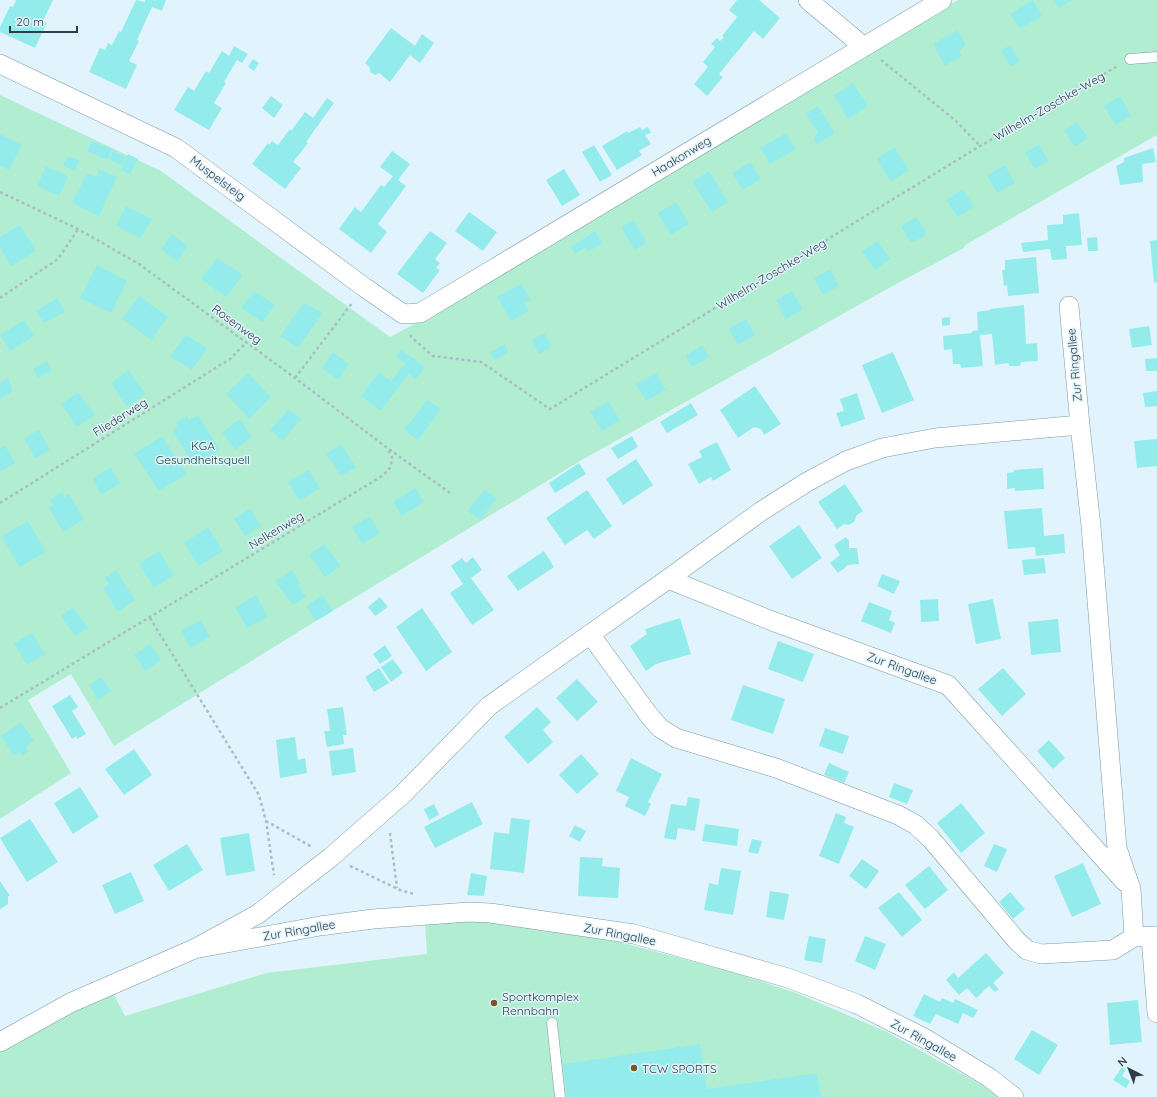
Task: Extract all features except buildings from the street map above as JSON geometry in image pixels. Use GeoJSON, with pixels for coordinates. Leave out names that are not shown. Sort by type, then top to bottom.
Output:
{"type":"FeatureCollection","features":[{"type":"Feature","properties":{"kind":"street"},"geometry":{"type":"LineString","coordinates":[[808,0],[864,47]]}},
{"type":"Feature","properties":{"kind":"street","name":"Haakonweg"},"geometry":{"type":"LineString","coordinates":[[412,313],[942,0]]}},
{"type":"Feature","properties":{"kind":"street","name":"Muspelsteig"},"geometry":{"type":"LineString","coordinates":[[0,64],[176,148],[364,287],[412,313]]}},
{"type":"Feature","properties":{"kind":"street","name":"Zur Ringallee"},"geometry":{"type":"LineString","coordinates":[[1069,306],[1091,526],[1117,848],[1147,937],[1157,1013]]}},
{"type":"Feature","properties":{"kind":"street","name":"Zur Ringallee"},"geometry":{"type":"LineString","coordinates":[[0,1042],[70,1003],[194,949],[258,914],[331,857],[403,794],[489,706],[760,512],[807,482],[846,461],[882,448],[935,438],[1080,424]]}},
{"type":"Feature","properties":{"kind":"street","name":"Zur Ringallee"},"geometry":{"type":"LineString","coordinates":[[668,579],[772,621],[948,685],[1131,889]]}},
{"type":"Feature","properties":{"kind":"street"},"geometry":{"type":"LineString","coordinates":[[590,634],[648,714],[660,728],[676,738],[776,768],[898,815],[916,825],[931,839],[1017,941],[1027,950],[1040,954],[1113,950],[1147,937]]}},
{"type":"Feature","properties":{"kind":"street","name":"Zur Ringallee"},"geometry":{"type":"LineString","coordinates":[[194,949],[320,926],[373,919],[469,912],[490,912],[634,934],[788,978],[857,1004],[926,1039],[990,1078],[1014,1097]]}},
{"type":"Feature","properties":{"kind":"lane"},"geometry":{"type":"LineString","coordinates":[[1130,59],[1157,57]]}},
{"type":"Feature","properties":{"kind":"lane"},"geometry":{"type":"LineString","coordinates":[[552,1024],[560,1097]]}},
{"type":"Feature","properties":{"kind":"path"},"geometry":{"type":"LineString","coordinates":[[864,47],[956,121],[980,146]]}},
{"type":"Feature","properties":{"kind":"path","name":"Wilhelm-Zoschke-Weg"},"geometry":{"type":"LineString","coordinates":[[412,313],[412,338],[433,356],[481,362],[550,410],[980,146],[1130,59]]}},
{"type":"Feature","properties":{"kind":"path","name":"Rosenweg"},"geometry":{"type":"LineString","coordinates":[[0,192],[78,229],[139,264],[247,342],[386,447],[450,493]]}},
{"type":"Feature","properties":{"kind":"path"},"geometry":{"type":"LineString","coordinates":[[0,298],[58,259],[78,229]]}},
{"type":"Feature","properties":{"kind":"path"},"geometry":{"type":"LineString","coordinates":[[295,378],[364,287]]}},
{"type":"Feature","properties":{"kind":"path","name":"Fliederweg"},"geometry":{"type":"LineString","coordinates":[[0,503],[230,359],[247,342]]}},
{"type":"Feature","properties":{"kind":"path","name":"Nelkenweg"},"geometry":{"type":"LineString","coordinates":[[0,708],[382,476],[391,467],[392,457],[386,447]]}},
{"type":"Feature","properties":{"kind":"path"},"geometry":{"type":"LineString","coordinates":[[150,618],[259,796],[266,821],[278,898]]}},
{"type":"Feature","properties":{"kind":"path"},"geometry":{"type":"LineString","coordinates":[[387,808],[397,888]]}},
{"type":"Feature","properties":{"kind":"path"},"geometry":{"type":"LineString","coordinates":[[266,821],[331,857],[397,888],[421,896]]}},
{"type":"Feature","properties":{"kind":"green space","name":"KGA Gesundheitsquell"},"geometry":{"type":"Polygon","coordinates":[[[958,0],[1157,0],[1157,135],[965,245],[964,248],[898,283],[580,461],[316,621],[114,746],[71,674],[28,700],[71,773],[0,819],[0,95],[161,171],[390,337],[429,316],[958,0]]]}},
{"type":"Feature","properties":{"kind":"green space","name":"Sportkomplex Rennbahn"},"geometry":{"type":"Polygon","coordinates":[[[478,920],[601,937],[732,972],[796,993],[887,1032],[987,1088],[1000,1097],[0,1097],[0,1051],[112,991],[125,1016],[266,973],[427,954],[425,923],[478,920]]]}},
{"type":"Feature","properties":{"kind":"place","name":"Sportkomplex Rennbahn"},"geometry":{"type":"Point","coordinates":[494,1003]}},
{"type":"Feature","properties":{"kind":"place","name":"TCW SPORTS"},"geometry":{"type":"Point","coordinates":[634,1068]}}]}
